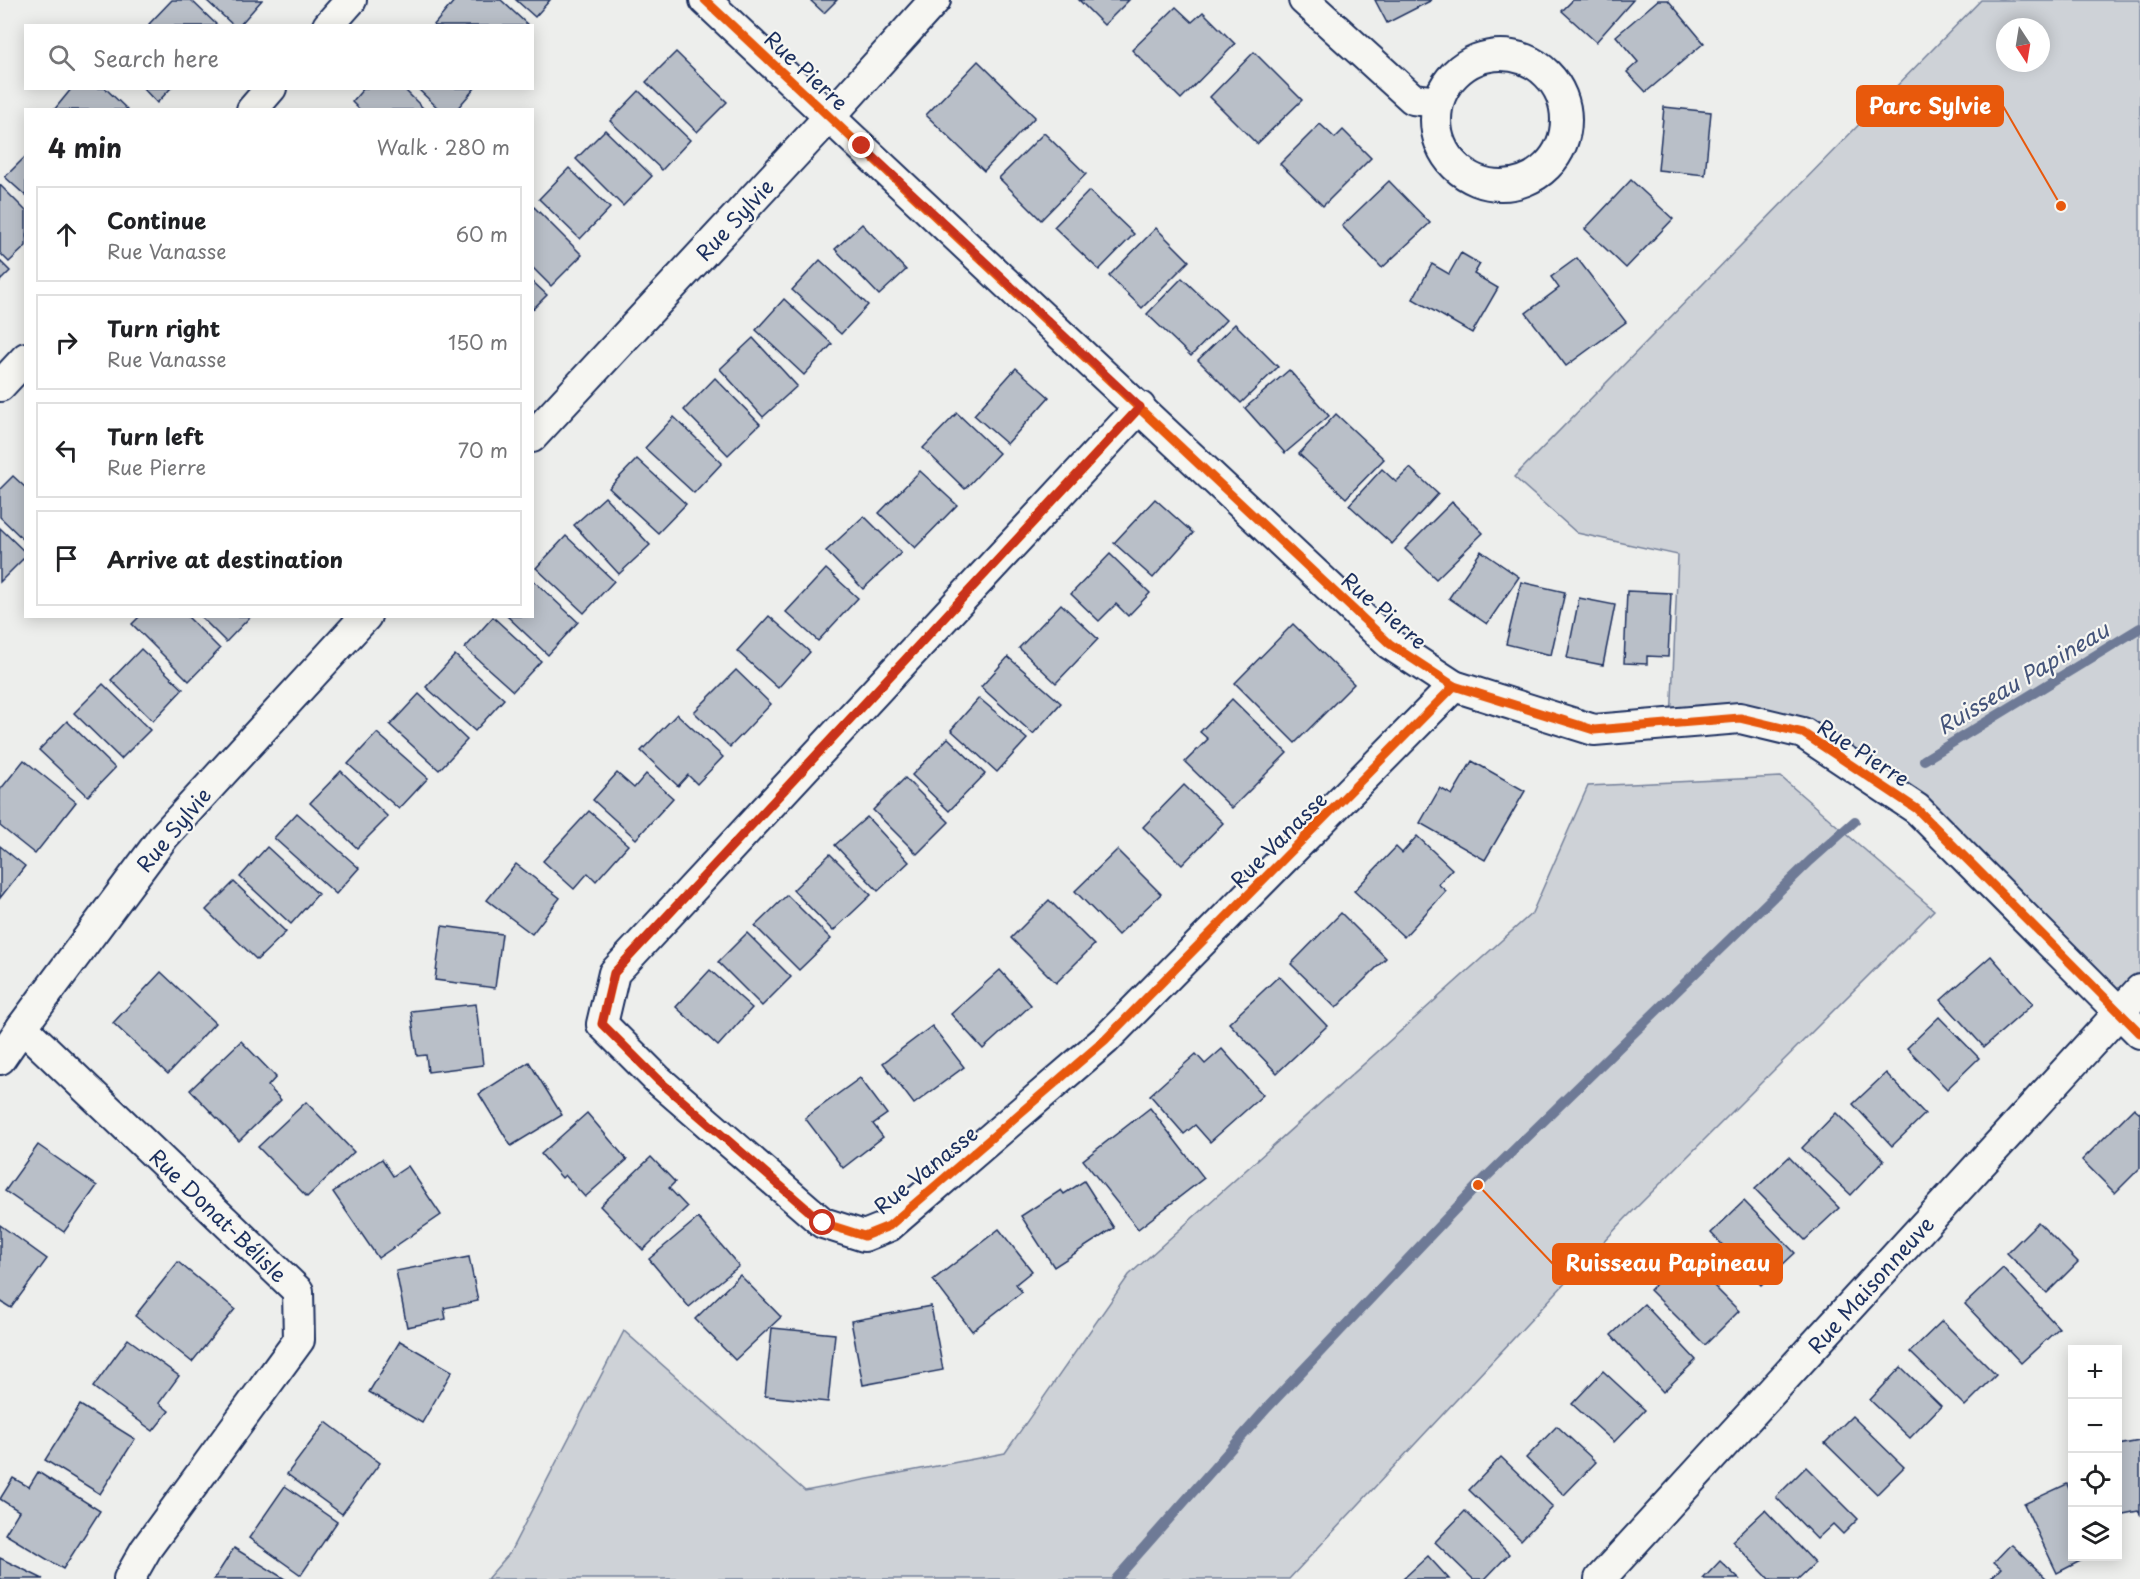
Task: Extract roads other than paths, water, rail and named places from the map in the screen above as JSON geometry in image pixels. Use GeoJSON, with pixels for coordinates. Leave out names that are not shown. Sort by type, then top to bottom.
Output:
{"type":"FeatureCollection","features":[{"type":"Feature","properties":{"kind":"street"},"geometry":{"type":"LineString","coordinates":[[330,24],[351,0]]}},
{"type":"Feature","properties":{"kind":"street","name":"Rue Pierre"},"geometry":{"type":"LineString","coordinates":[[705,0],[1390,644],[1454,686],[1594,730],[1740,718],[1803,733],[1917,809],[2140,1033]]}},
{"type":"Feature","properties":{"kind":"street","name":"Rue Sylvie"},"geometry":{"type":"LineString","coordinates":[[534,435],[935,0]]}},
{"type":"Feature","properties":{"kind":"street"},"geometry":{"type":"LineString","coordinates":[[1304,0],[1413,99],[1438,102]]}},
{"type":"Feature","properties":{"kind":"street"},"geometry":{"type":"LineString","coordinates":[[1508,54],[1529,60],[1548,73],[1561,92],[1567,114],[1566,134],[1558,154],[1544,170],[1527,180],[1506,185],[1486,184],[1467,176],[1451,162],[1440,145],[1435,124],[1438,102],[1448,81],[1464,65],[1485,56],[1508,54]]}},
{"type":"Feature","properties":{"kind":"street"},"geometry":{"type":"LineString","coordinates":[[254,108],[269,90]]}},
{"type":"Feature","properties":{"kind":"street"},"geometry":{"type":"LineString","coordinates":[[0,386],[24,360]]}},
{"type":"Feature","properties":{"kind":"street","name":"Rue Vanasse"},"geometry":{"type":"LineString","coordinates":[[1140,407],[614,973],[602,1024],[657,1079],[823,1223],[864,1236],[889,1226],[1105,1040],[1454,686]]}},
{"type":"Feature","properties":{"kind":"street","name":"Rue Sylvie"},"geometry":{"type":"LineString","coordinates":[[0,1059],[164,836],[364,618]]}},
{"type":"Feature","properties":{"kind":"street","name":"Rue Maisonneuve"},"geometry":{"type":"LineString","coordinates":[[1600,1579],[2140,990]]}},
{"type":"Feature","properties":{"kind":"street","name":"Rue Donat-Bélisle"},"geometry":{"type":"LineString","coordinates":[[22,1027],[298,1291],[299,1340],[146,1549],[129,1579]]}},
{"type":"Feature","properties":{"kind":"waterway","name":"Ruisseau Papineau"},"geometry":{"type":"LineString","coordinates":[[1924,760],[2140,628]]}},
{"type":"Feature","properties":{"kind":"waterway","name":"Ruisseau Papineau"},"geometry":{"type":"LineString","coordinates":[[1116,1579],[1267,1408],[1478,1185],[1810,861],[1855,821]]}},
{"type":"Feature","properties":{"kind":"place","name":"Parc Sylvie"},"geometry":{"type":"Point","coordinates":[2061,206]}},
{"type":"Feature","properties":{"kind":"place","name":"Ruisseau Papineau"},"geometry":{"type":"Point","coordinates":[1478,1185]}}]}
